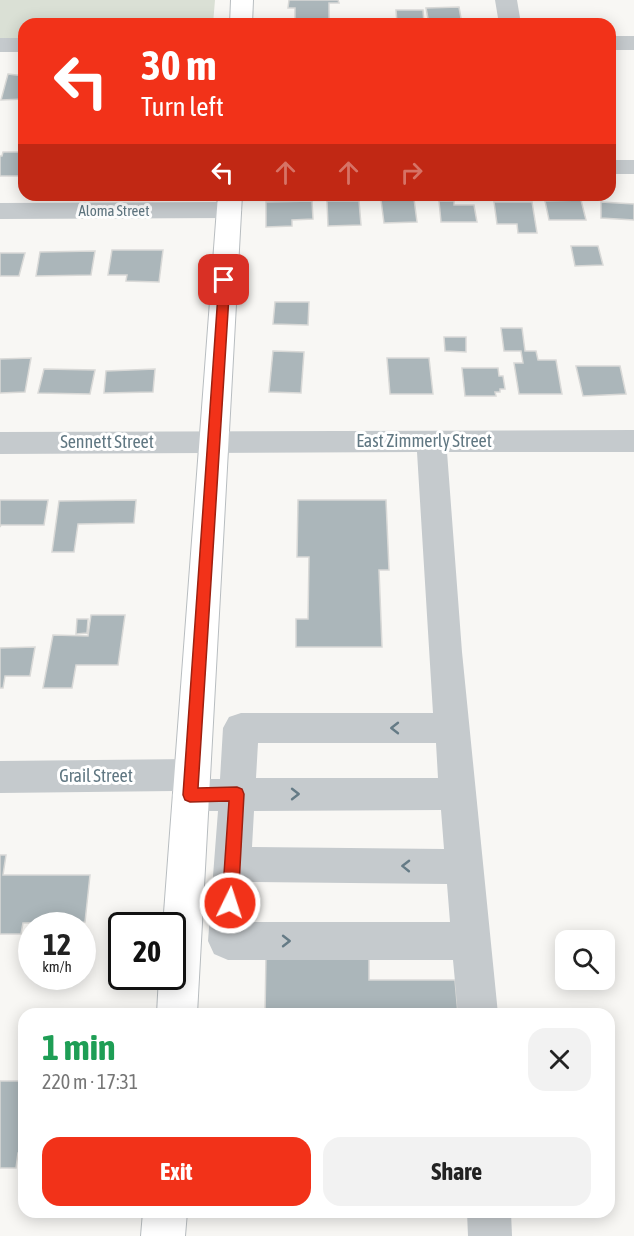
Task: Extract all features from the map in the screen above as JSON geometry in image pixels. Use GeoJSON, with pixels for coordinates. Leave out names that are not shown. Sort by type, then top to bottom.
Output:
{"type":"FeatureCollection","features":[{"type":"Feature","properties":{"kind":"main road"},"geometry":{"type":"LineString","coordinates":[[241,18],[242,0]]}},
{"type":"Feature","properties":{"kind":"main road"},"geometry":{"type":"LineString","coordinates":[[177,1008],[229,203]]}},
{"type":"Feature","properties":{"kind":"main road"},"geometry":{"type":"LineString","coordinates":[[163,1236],[164,1218]]}},
{"type":"Feature","properties":{"kind":"street"},"geometry":{"type":"LineString","coordinates":[[506,0],[509,18]]}},
{"type":"Feature","properties":{"kind":"street"},"geometry":{"type":"LineString","coordinates":[[616,43],[634,43]]}},
{"type":"Feature","properties":{"kind":"street"},"geometry":{"type":"LineString","coordinates":[[0,45],[18,45]]}},
{"type":"Feature","properties":{"kind":"street"},"geometry":{"type":"LineString","coordinates":[[616,167],[634,167]]}},
{"type":"Feature","properties":{"kind":"street","name":"Aloma Street"},"geometry":{"type":"LineString","coordinates":[[0,211],[229,203]]}},
{"type":"Feature","properties":{"kind":"street","name":"East Zimmerly Street"},"geometry":{"type":"LineString","coordinates":[[214,441],[634,441]]}},
{"type":"Feature","properties":{"kind":"street","name":"Sennett Street"},"geometry":{"type":"LineString","coordinates":[[0,443],[214,441]]}},
{"type":"Feature","properties":{"kind":"street"},"geometry":{"type":"LineString","coordinates":[[431,441],[445,652],[477,1008]]}},
{"type":"Feature","properties":{"kind":"street"},"geometry":{"type":"LineString","coordinates":[[453,728],[241,728],[228,941],[471,941]]}},
{"type":"Feature","properties":{"kind":"street","name":"Grail Street"},"geometry":{"type":"LineString","coordinates":[[0,777],[191,785],[237,794],[459,794]]}},
{"type":"Feature","properties":{"kind":"street"},"geometry":{"type":"LineString","coordinates":[[233,864],[465,867]]}},
{"type":"Feature","properties":{"kind":"street"},"geometry":{"type":"LineString","coordinates":[[489,1218],[490,1236]]}},
{"type":"Feature","properties":{"kind":"shaded area"},"geometry":{"type":"Polygon","coordinates":[[[0,0],[215,0],[214,18],[18,18],[18,41],[0,41],[0,0]]]}},
{"type":"Feature","properties":{"kind":"building"},"geometry":{"type":"Polygon","coordinates":[[[289,0],[338,0],[339,3],[329,3],[329,18],[295,18],[295,8],[288,8],[289,0]]]}},
{"type":"Feature","properties":{"kind":"building"},"geometry":{"type":"Polygon","coordinates":[[[459,7],[461,18],[428,18],[426,8],[459,7]]]}},
{"type":"Feature","properties":{"kind":"building"},"geometry":{"type":"Polygon","coordinates":[[[396,10],[423,10],[424,18],[397,18],[396,10]]]}},
{"type":"Feature","properties":{"kind":"building"},"geometry":{"type":"Polygon","coordinates":[[[8,74],[18,75],[18,99],[1,100],[8,74]]]}},
{"type":"Feature","properties":{"kind":"building"},"geometry":{"type":"Polygon","coordinates":[[[3,152],[18,152],[18,176],[0,176],[0,156],[3,152]]]}},
{"type":"Feature","properties":{"kind":"building"},"geometry":{"type":"Polygon","coordinates":[[[312,201],[313,219],[292,220],[292,226],[266,227],[266,202],[312,201]]]}},
{"type":"Feature","properties":{"kind":"building"},"geometry":{"type":"Polygon","coordinates":[[[327,201],[359,201],[361,225],[328,226],[327,201]]]}},
{"type":"Feature","properties":{"kind":"building"},"geometry":{"type":"Polygon","coordinates":[[[381,201],[414,201],[417,222],[384,223],[381,201]]]}},
{"type":"Feature","properties":{"kind":"building"},"geometry":{"type":"Polygon","coordinates":[[[439,201],[454,201],[454,205],[474,205],[477,222],[441,222],[439,201]]]}},
{"type":"Feature","properties":{"kind":"building"},"geometry":{"type":"Polygon","coordinates":[[[545,201],[581,201],[586,220],[549,220],[545,201]]]}},
{"type":"Feature","properties":{"kind":"building"},"geometry":{"type":"Polygon","coordinates":[[[494,202],[532,202],[537,233],[518,233],[517,224],[497,224],[494,202]]]}},
{"type":"Feature","properties":{"kind":"building"},"geometry":{"type":"Polygon","coordinates":[[[601,202],[634,204],[634,220],[601,218],[601,202]]]}},
{"type":"Feature","properties":{"kind":"building"},"geometry":{"type":"Polygon","coordinates":[[[571,246],[598,246],[603,265],[575,266],[571,246]]]}},
{"type":"Feature","properties":{"kind":"building"},"geometry":{"type":"Polygon","coordinates":[[[112,250],[163,250],[159,282],[126,281],[127,275],[108,275],[112,250]]]}},
{"type":"Feature","properties":{"kind":"building"},"geometry":{"type":"Polygon","coordinates":[[[95,251],[91,275],[36,276],[40,252],[95,251]]]}},
{"type":"Feature","properties":{"kind":"building"},"geometry":{"type":"Polygon","coordinates":[[[0,253],[25,253],[19,276],[0,276],[0,253]]]}},
{"type":"Feature","properties":{"kind":"building"},"geometry":{"type":"Polygon","coordinates":[[[275,302],[309,302],[308,325],[273,324],[275,302]]]}},
{"type":"Feature","properties":{"kind":"building"},"geometry":{"type":"Polygon","coordinates":[[[501,328],[522,328],[525,351],[536,351],[538,360],[556,360],[562,394],[519,394],[514,363],[523,363],[521,351],[504,351],[501,328]]]}},
{"type":"Feature","properties":{"kind":"building"},"geometry":{"type":"Polygon","coordinates":[[[444,337],[466,337],[466,352],[445,351],[444,337]]]}},
{"type":"Feature","properties":{"kind":"building"},"geometry":{"type":"Polygon","coordinates":[[[273,351],[304,352],[301,393],[269,392],[273,351]]]}},
{"type":"Feature","properties":{"kind":"building"},"geometry":{"type":"Polygon","coordinates":[[[31,358],[25,392],[0,393],[0,359],[31,358]]]}},
{"type":"Feature","properties":{"kind":"building"},"geometry":{"type":"Polygon","coordinates":[[[387,358],[429,358],[433,394],[390,394],[387,358]]]}},
{"type":"Feature","properties":{"kind":"building"},"geometry":{"type":"Polygon","coordinates":[[[576,366],[620,366],[626,394],[583,396],[576,366]]]}},
{"type":"Feature","properties":{"kind":"building"},"geometry":{"type":"Polygon","coordinates":[[[462,368],[498,368],[499,376],[503,376],[505,389],[495,392],[496,396],[465,396],[462,368]]]}},
{"type":"Feature","properties":{"kind":"building"},"geometry":{"type":"Polygon","coordinates":[[[44,369],[95,370],[90,394],[38,393],[44,369]]]}},
{"type":"Feature","properties":{"kind":"building"},"geometry":{"type":"Polygon","coordinates":[[[155,369],[153,392],[104,393],[106,371],[155,369]]]}},
{"type":"Feature","properties":{"kind":"building"},"geometry":{"type":"Polygon","coordinates":[[[0,500],[48,500],[44,525],[1,525],[0,527],[0,500]]]}},
{"type":"Feature","properties":{"kind":"building"},"geometry":{"type":"Polygon","coordinates":[[[136,500],[134,523],[78,524],[74,552],[52,552],[59,501],[136,500]]]}},
{"type":"Feature","properties":{"kind":"building"},"geometry":{"type":"Polygon","coordinates":[[[298,500],[386,500],[389,570],[379,570],[382,647],[296,647],[296,619],[308,619],[309,557],[297,557],[298,500]]]}},
{"type":"Feature","properties":{"kind":"building"},"geometry":{"type":"Polygon","coordinates":[[[91,615],[125,615],[118,665],[76,665],[72,688],[43,688],[53,635],[88,636],[91,615]]]}},
{"type":"Feature","properties":{"kind":"building"},"geometry":{"type":"Polygon","coordinates":[[[77,619],[88,619],[87,633],[76,634],[77,619]]]}},
{"type":"Feature","properties":{"kind":"building"},"geometry":{"type":"Polygon","coordinates":[[[35,647],[30,676],[5,676],[3,688],[0,688],[0,648],[35,647]]]}},
{"type":"Feature","properties":{"kind":"building"},"geometry":{"type":"Polygon","coordinates":[[[0,855],[6,855],[3,875],[90,875],[86,912],[18,912],[18,934],[0,934],[0,855]]]}},
{"type":"Feature","properties":{"kind":"building"},"geometry":{"type":"Polygon","coordinates":[[[266,955],[369,955],[369,980],[455,980],[457,1008],[265,1008],[266,955]]]}},
{"type":"Feature","properties":{"kind":"building"},"geometry":{"type":"Polygon","coordinates":[[[0,1081],[18,1081],[16,1168],[0,1168],[0,1081]]]}},
{"type":"Feature","properties":{"kind":"route"},"geometry":{"type":"LineString","coordinates":[[224,280],[190,795],[237,794],[230,903]]}}]}
